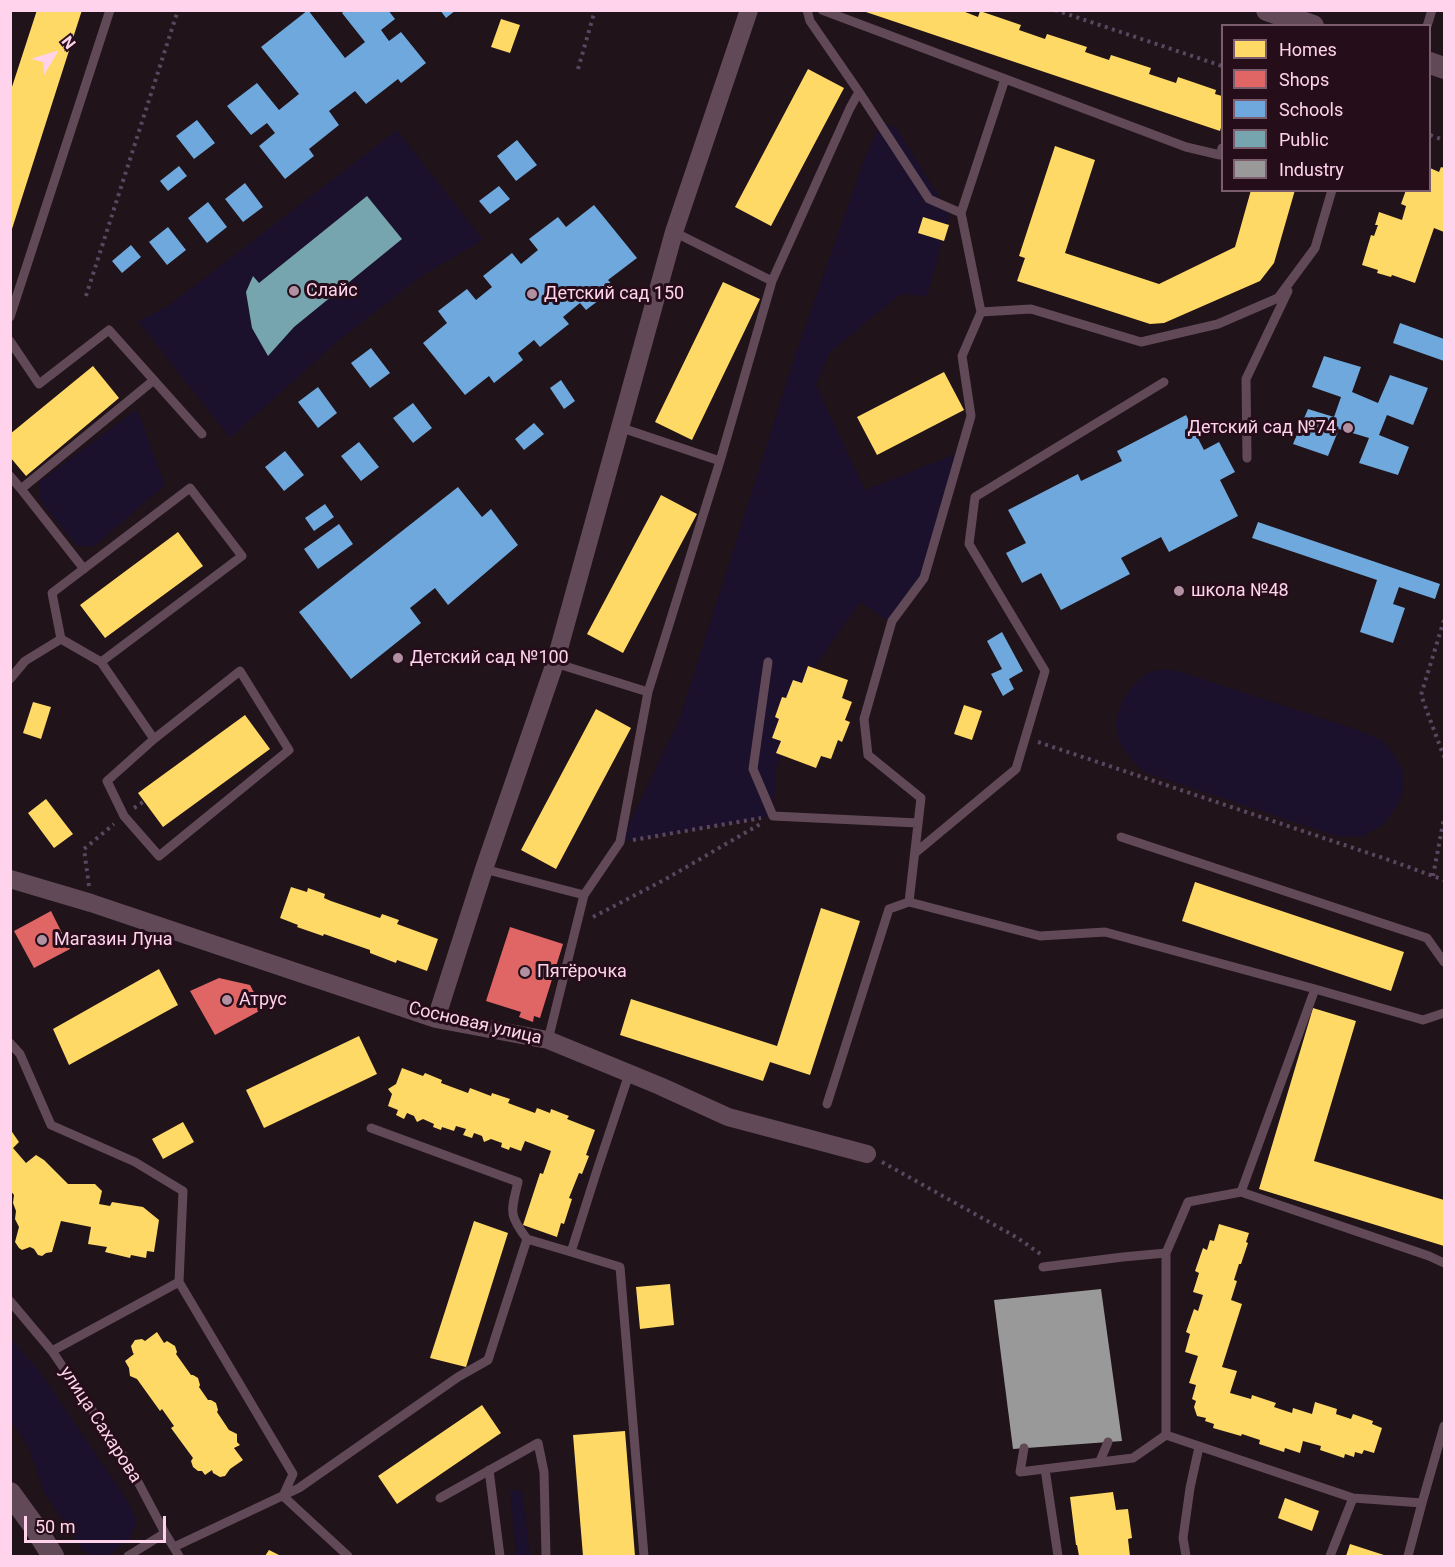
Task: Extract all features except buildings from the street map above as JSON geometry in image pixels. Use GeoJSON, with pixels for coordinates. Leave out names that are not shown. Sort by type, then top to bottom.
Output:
{"type":"FeatureCollection","features":[{"type":"Feature","properties":{"kind":"street"},"geometry":{"type":"LineString","coordinates":[[436,1019],[484,869],[555,663],[674,232],[749,11]]}},
{"type":"Feature","properties":{"kind":"street"},"geometry":{"type":"LineString","coordinates":[[1267,13],[1306,24]]}},
{"type":"Feature","properties":{"kind":"street","name":"Сосновая улица"},"geometry":{"type":"LineString","coordinates":[[10,879],[91,903],[436,1019],[548,1040],[728,1117],[867,1154]]}},
{"type":"Feature","properties":{"kind":"street"},"geometry":{"type":"LineString","coordinates":[[10,1493],[53,1557]]}},
{"type":"Feature","properties":{"kind":"lane"},"geometry":{"type":"LineString","coordinates":[[10,317],[110,10]]}},
{"type":"Feature","properties":{"kind":"lane"},"geometry":{"type":"LineString","coordinates":[[807,10],[810,21],[930,199],[961,213]]}},
{"type":"Feature","properties":{"kind":"lane"},"geometry":{"type":"LineString","coordinates":[[822,10],[1186,147],[1220,155],[1221,152]]}},
{"type":"Feature","properties":{"kind":"lane"},"geometry":{"type":"LineString","coordinates":[[909,902],[921,798],[868,755],[864,719],[892,621],[924,578],[971,416],[962,356],[981,312],[961,213],[1005,79]]}},
{"type":"Feature","properties":{"kind":"lane"},"geometry":{"type":"LineString","coordinates":[[548,1040],[584,895],[620,842],[648,692],[720,460],[772,281],[850,108],[860,92]]}},
{"type":"Feature","properties":{"kind":"lane"},"geometry":{"type":"LineString","coordinates":[[981,312],[1031,309],[1142,342],[1218,324],[1278,298],[1315,248],[1331,192]]}},
{"type":"Feature","properties":{"kind":"lane"},"geometry":{"type":"LineString","coordinates":[[674,232],[772,281]]}},
{"type":"Feature","properties":{"kind":"lane"},"geometry":{"type":"LineString","coordinates":[[1247,458],[1246,379],[1298,270]]}},
{"type":"Feature","properties":{"kind":"lane"},"geometry":{"type":"LineString","coordinates":[[10,341],[39,384],[109,330],[202,434]]}},
{"type":"Feature","properties":{"kind":"lane"},"geometry":{"type":"LineString","coordinates":[[21,489],[154,380]]}},
{"type":"Feature","properties":{"kind":"lane"},"geometry":{"type":"LineString","coordinates":[[915,853],[1017,769],[1045,670],[969,544],[975,496],[1164,382]]}},
{"type":"Feature","properties":{"kind":"lane"},"geometry":{"type":"LineString","coordinates":[[619,427],[720,460]]}},
{"type":"Feature","properties":{"kind":"lane"},"geometry":{"type":"LineString","coordinates":[[10,476],[84,569]]}},
{"type":"Feature","properties":{"kind":"lane"},"geometry":{"type":"LineString","coordinates":[[101,662],[242,556],[190,488],[52,593],[61,639],[101,662],[154,739]]}},
{"type":"Feature","properties":{"kind":"lane"},"geometry":{"type":"LineString","coordinates":[[10,679],[25,661],[61,639]]}},
{"type":"Feature","properties":{"kind":"lane"},"geometry":{"type":"LineString","coordinates":[[768,662],[753,769],[773,816],[918,823]]}},
{"type":"Feature","properties":{"kind":"lane"},"geometry":{"type":"LineString","coordinates":[[555,663],[648,692]]}},
{"type":"Feature","properties":{"kind":"lane"},"geometry":{"type":"LineString","coordinates":[[240,671],[289,750],[159,856],[124,816],[107,781],[154,739],[240,671]]}},
{"type":"Feature","properties":{"kind":"lane"},"geometry":{"type":"LineString","coordinates":[[1121,837],[1427,938],[1444,962]]}},
{"type":"Feature","properties":{"kind":"lane"},"geometry":{"type":"LineString","coordinates":[[484,869],[584,895]]}},
{"type":"Feature","properties":{"kind":"lane"},"geometry":{"type":"LineString","coordinates":[[827,1104],[889,909],[909,902],[1040,936],[1105,932],[1423,1020],[1444,1013]]}},
{"type":"Feature","properties":{"kind":"lane"},"geometry":{"type":"LineString","coordinates":[[1241,1192],[1315,989]]}},
{"type":"Feature","properties":{"kind":"lane"},"geometry":{"type":"LineString","coordinates":[[10,1043],[20,1054],[51,1125],[135,1162],[183,1191],[179,1282],[293,1474],[283,1496]]}},
{"type":"Feature","properties":{"kind":"lane"},"geometry":{"type":"LineString","coordinates":[[572,1252],[629,1074]]}},
{"type":"Feature","properties":{"kind":"lane"},"geometry":{"type":"LineString","coordinates":[[371,1128],[518,1182],[512,1210],[515,1224],[527,1239],[620,1267],[644,1557]]}},
{"type":"Feature","properties":{"kind":"lane"},"geometry":{"type":"LineString","coordinates":[[1166,1435],[1166,1253],[1188,1202],[1241,1192],[1444,1263]]}},
{"type":"Feature","properties":{"kind":"lane"},"geometry":{"type":"LineString","coordinates":[[174,1547],[299,1488],[458,1377],[488,1360],[527,1239]]}},
{"type":"Feature","properties":{"kind":"lane"},"geometry":{"type":"LineString","coordinates":[[1043,1267],[1166,1253]]}},
{"type":"Feature","properties":{"kind":"lane"},"geometry":{"type":"LineString","coordinates":[[52,1351],[179,1282]]}},
{"type":"Feature","properties":{"kind":"lane","name":"улица Сахарова"},"geometry":{"type":"LineString","coordinates":[[10,1301],[52,1351],[128,1463],[179,1557]]}},
{"type":"Feature","properties":{"kind":"lane"},"geometry":{"type":"LineString","coordinates":[[1408,1557],[1444,1426]]}},
{"type":"Feature","properties":{"kind":"lane"},"geometry":{"type":"LineString","coordinates":[[1166,1435],[1353,1498],[1422,1503]]}},
{"type":"Feature","properties":{"kind":"lane"},"geometry":{"type":"LineString","coordinates":[[1024,1448],[1020,1472],[1133,1458],[1166,1435]]}},
{"type":"Feature","properties":{"kind":"lane"},"geometry":{"type":"LineString","coordinates":[[1100,1461],[1108,1442]]}},
{"type":"Feature","properties":{"kind":"lane"},"geometry":{"type":"LineString","coordinates":[[440,1498],[538,1443],[544,1472],[546,1557]]}},
{"type":"Feature","properties":{"kind":"lane"},"geometry":{"type":"LineString","coordinates":[[1186,1557],[1183,1538],[1199,1447]]}},
{"type":"Feature","properties":{"kind":"lane"},"geometry":{"type":"LineString","coordinates":[[1045,1469],[1058,1557]]}},
{"type":"Feature","properties":{"kind":"lane"},"geometry":{"type":"LineString","coordinates":[[489,1470],[500,1557]]}},
{"type":"Feature","properties":{"kind":"lane"},"geometry":{"type":"LineString","coordinates":[[283,1496],[348,1557]]}},
{"type":"Feature","properties":{"kind":"lane"},"geometry":{"type":"LineString","coordinates":[[1330,1557],[1353,1498]]}},
{"type":"Feature","properties":{"kind":"lane"},"geometry":{"type":"LineString","coordinates":[[128,1557],[165,1533]]}},
{"type":"Feature","properties":{"kind":"path"},"geometry":{"type":"LineString","coordinates":[[86,296],[178,10]]}},
{"type":"Feature","properties":{"kind":"path"},"geometry":{"type":"LineString","coordinates":[[578,69],[595,10]]}},
{"type":"Feature","properties":{"kind":"path"},"geometry":{"type":"LineString","coordinates":[[1055,10],[1221,66]]}},
{"type":"Feature","properties":{"kind":"path"},"geometry":{"type":"LineString","coordinates":[[1444,620],[1421,695],[1444,757]]}},
{"type":"Feature","properties":{"kind":"path"},"geometry":{"type":"LineString","coordinates":[[1026,738],[1444,880]]}},
{"type":"Feature","properties":{"kind":"path"},"geometry":{"type":"LineString","coordinates":[[91,903],[84,849],[143,801]]}},
{"type":"Feature","properties":{"kind":"path"},"geometry":{"type":"LineString","coordinates":[[620,842],[773,816]]}},
{"type":"Feature","properties":{"kind":"path"},"geometry":{"type":"LineString","coordinates":[[576,926],[663,880],[773,816]]}},
{"type":"Feature","properties":{"kind":"path"},"geometry":{"type":"LineString","coordinates":[[1433,876],[1444,818]]}},
{"type":"Feature","properties":{"kind":"path"},"geometry":{"type":"LineString","coordinates":[[867,1154],[1016,1237],[1058,1265]]}},
{"type":"Feature","properties":{"kind":"shaded area"},"geometry":{"type":"Polygon","coordinates":[[[881,122],[896,127],[950,214],[927,296],[901,294],[830,352],[816,385],[865,490],[958,453],[924,578],[890,622],[860,602],[817,664],[776,768],[773,816],[620,842],[679,720],[798,347],[863,163],[881,122]]]}},
{"type":"Feature","properties":{"kind":"shaded area","name":"Слайс"},"geometry":{"type":"Polygon","coordinates":[[[397,130],[483,240],[420,277],[338,341],[230,438],[138,321],[168,306],[397,130]]]}},
{"type":"Feature","properties":{"kind":"shaded area"},"geometry":{"type":"Polygon","coordinates":[[[137,409],[165,485],[93,547],[76,545],[40,500],[39,482],[137,409]]]}},
{"type":"Feature","properties":{"kind":"shaded area"},"geometry":{"type":"Polygon","coordinates":[[[1175,670],[1382,740],[1403,770],[1404,789],[1398,805],[1383,825],[1361,837],[1336,836],[1144,772],[1127,754],[1122,745],[1116,727],[1117,717],[1127,694],[1141,678],[1154,671],[1175,670]]]}},
{"type":"Feature","properties":{"kind":"shaded area"},"geometry":{"type":"Polygon","coordinates":[[[10,1338],[41,1373],[130,1505],[137,1522],[130,1538],[109,1555],[95,1556],[83,1550],[45,1494],[28,1447],[11,1421],[10,1338]]]}},
{"type":"Feature","properties":{"kind":"shaded area"},"geometry":{"type":"Polygon","coordinates":[[[522,1490],[530,1556],[516,1556],[510,1491],[522,1490]]]}},
{"type":"Feature","properties":{"kind":"place","name":"Слайс"},"geometry":{"type":"Point","coordinates":[294,291]}},
{"type":"Feature","properties":{"kind":"place","name":"Детский сад 150"},"geometry":{"type":"Point","coordinates":[532,294]}},
{"type":"Feature","properties":{"kind":"place","name":"Детский сад №74"},"geometry":{"type":"Point","coordinates":[1348,428]}},
{"type":"Feature","properties":{"kind":"place","name":"школа №48"},"geometry":{"type":"Point","coordinates":[1179,591]}},
{"type":"Feature","properties":{"kind":"place","name":"Детский сад №100"},"geometry":{"type":"Point","coordinates":[398,658]}},
{"type":"Feature","properties":{"kind":"place","name":"Магазин Луна"},"geometry":{"type":"Point","coordinates":[42,940]}},
{"type":"Feature","properties":{"kind":"place","name":"Пятёрочка"},"geometry":{"type":"Point","coordinates":[525,972]}},
{"type":"Feature","properties":{"kind":"place","name":"Атрус"},"geometry":{"type":"Point","coordinates":[227,1000]}}]}
